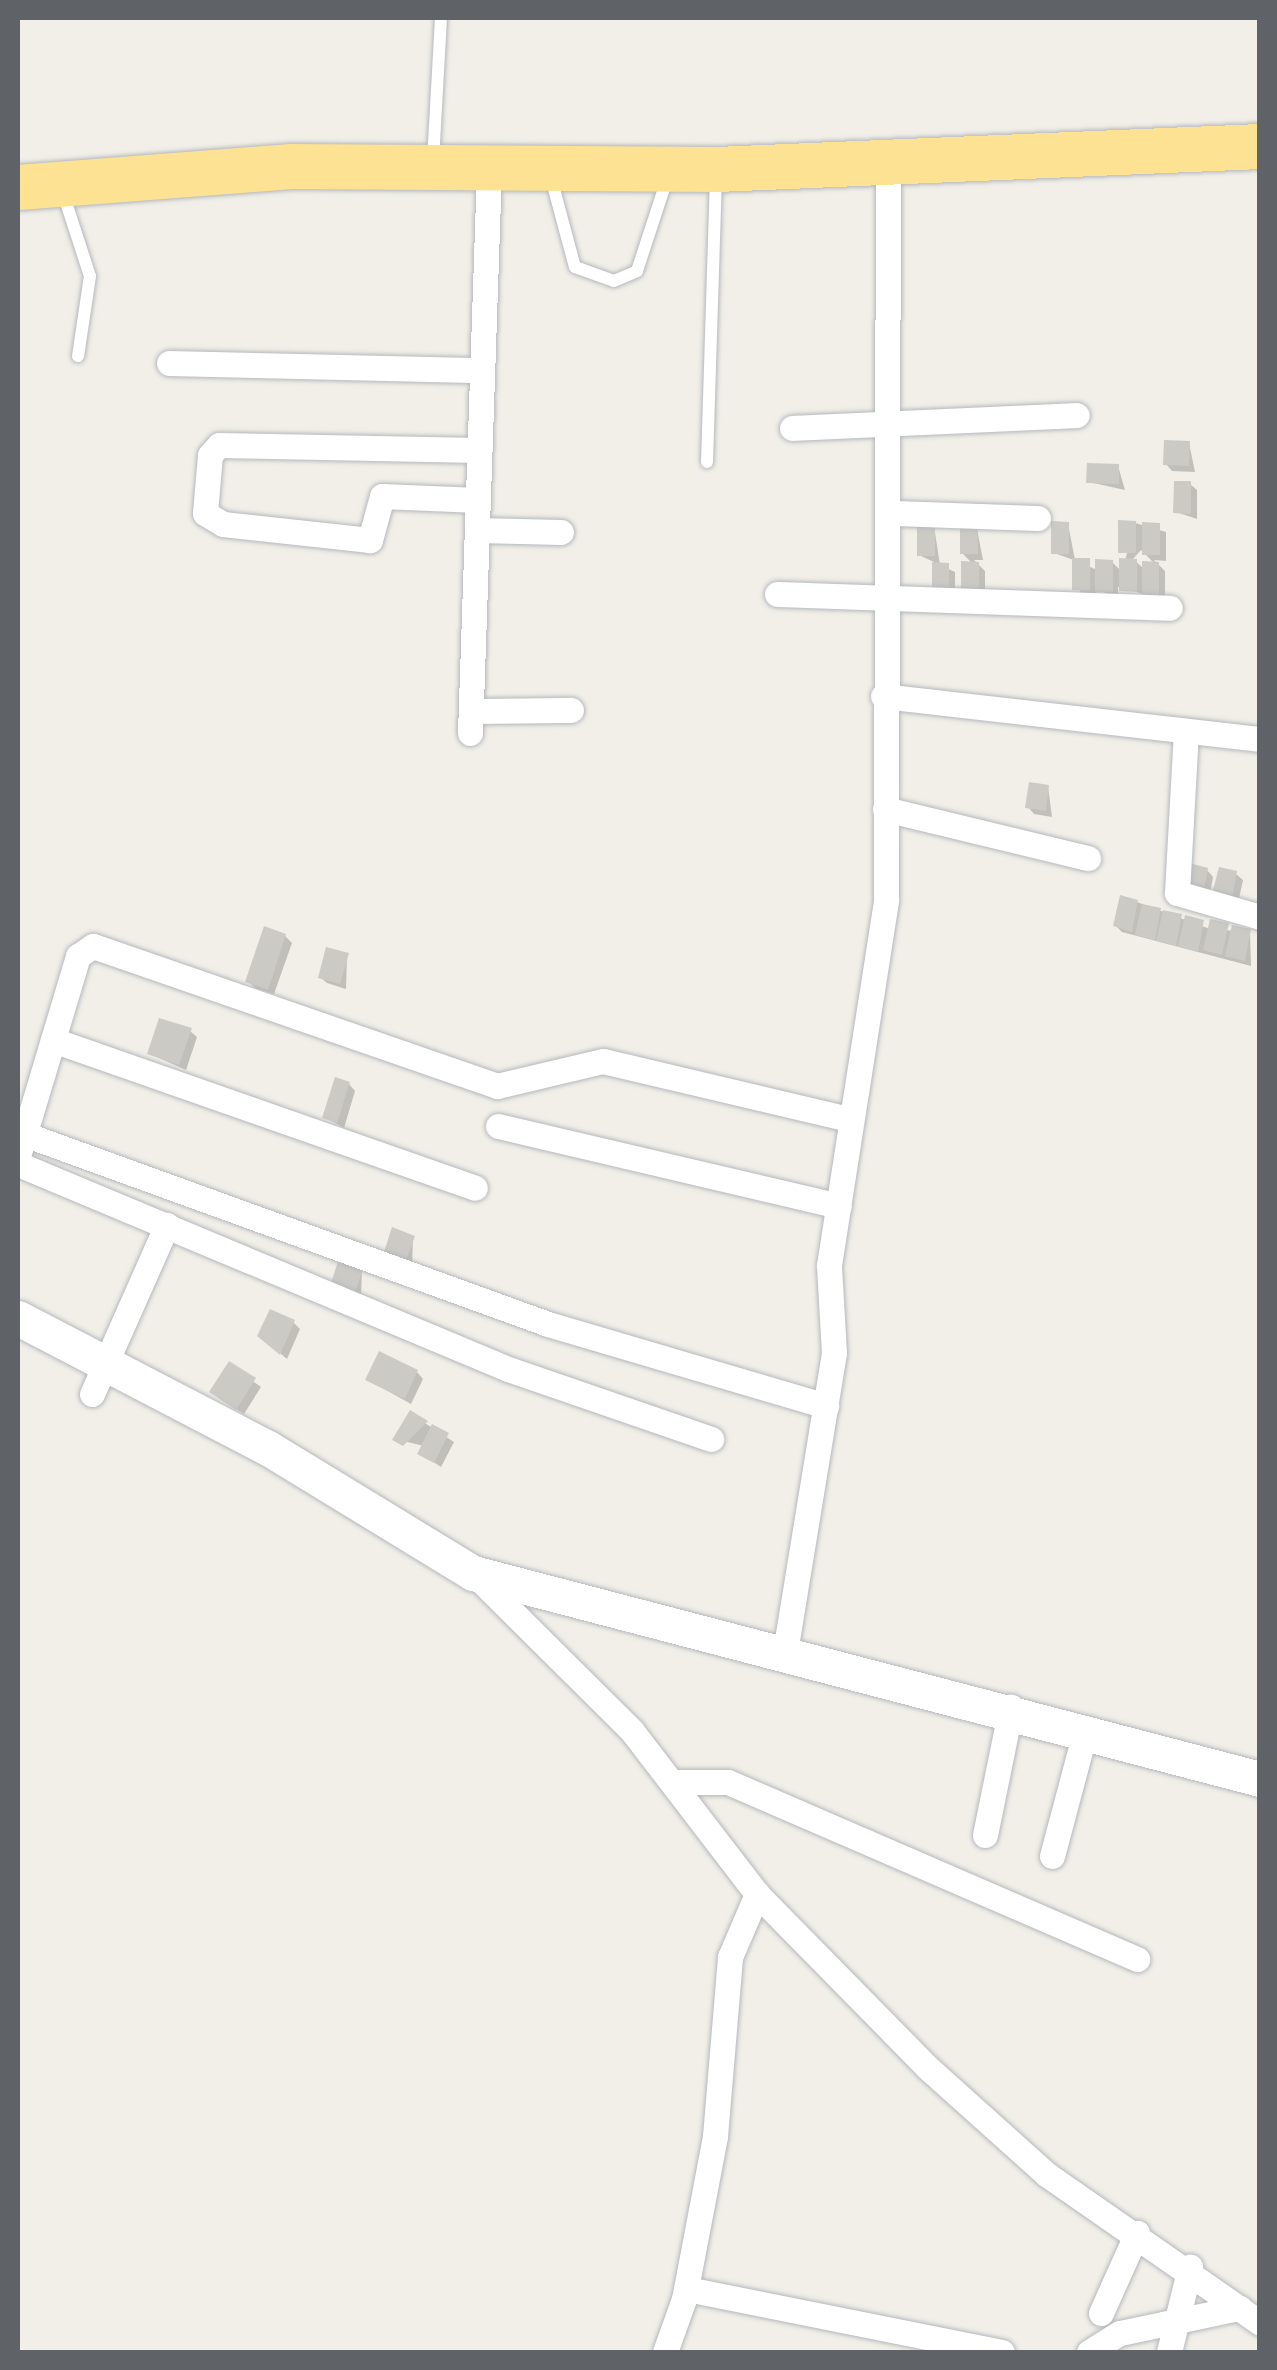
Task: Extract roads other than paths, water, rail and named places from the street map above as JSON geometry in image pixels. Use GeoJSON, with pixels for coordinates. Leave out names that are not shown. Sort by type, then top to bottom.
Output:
{"type":"FeatureCollection","features":[{"type":"Feature","properties":{"kind":"highway"},"geometry":{"type":"LineString","coordinates":[[38,184],[291,166],[716,169],[1260,146]]}},
{"type":"Feature","properties":{"kind":"street"},"geometry":{"type":"LineString","coordinates":[[785,1652],[826,1406],[828,1265],[886,900],[884,696],[892,513],[888,160]]}},
{"type":"Feature","properties":{"kind":"street"},"geometry":{"type":"LineString","coordinates":[[489,170],[470,722],[571,710]]}},
{"type":"Feature","properties":{"kind":"street"},"geometry":{"type":"LineString","coordinates":[[169,363],[482,370]]}},
{"type":"Feature","properties":{"kind":"street"},"geometry":{"type":"LineString","coordinates":[[792,428],[892,416],[1077,415]]}},
{"type":"Feature","properties":{"kind":"street"},"geometry":{"type":"LineString","coordinates":[[478,500],[382,496],[370,540],[223,524],[205,513],[210,455],[220,445],[480,450]]}},
{"type":"Feature","properties":{"kind":"street"},"geometry":{"type":"LineString","coordinates":[[892,513],[1038,518]]}},
{"type":"Feature","properties":{"kind":"street"},"geometry":{"type":"LineString","coordinates":[[477,530],[561,532]]}},
{"type":"Feature","properties":{"kind":"street"},"geometry":{"type":"LineString","coordinates":[[778,594],[1170,608]]}},
{"type":"Feature","properties":{"kind":"street"},"geometry":{"type":"LineString","coordinates":[[884,696],[1260,738]]}},
{"type":"Feature","properties":{"kind":"street"},"geometry":{"type":"LineString","coordinates":[[1186,731],[1177,894],[1260,917]]}},
{"type":"Feature","properties":{"kind":"street"},"geometry":{"type":"LineString","coordinates":[[886,810],[1088,858]]}},
{"type":"Feature","properties":{"kind":"street"},"geometry":{"type":"LineString","coordinates":[[20,1151],[78,956],[93,946],[497,1086],[603,1060],[849,1118]]}},
{"type":"Feature","properties":{"kind":"street"},"geometry":{"type":"LineString","coordinates":[[54,1040],[475,1188]]}},
{"type":"Feature","properties":{"kind":"street"},"geometry":{"type":"LineString","coordinates":[[498,1126],[840,1206]]}},
{"type":"Feature","properties":{"kind":"street"},"geometry":{"type":"LineString","coordinates":[[20,1151],[166,1226],[508,1369],[710,1438]]}},
{"type":"Feature","properties":{"kind":"street"},"geometry":{"type":"LineString","coordinates":[[20,1151],[548,1324],[826,1406]]}},
{"type":"Feature","properties":{"kind":"street"},"geometry":{"type":"LineString","coordinates":[[92,1394],[166,1226]]}},
{"type":"Feature","properties":{"kind":"street"},"geometry":{"type":"LineString","coordinates":[[18,1318],[107,1360],[473,1573],[1011,1708],[1260,1780]]}},
{"type":"Feature","properties":{"kind":"street"},"geometry":{"type":"LineString","coordinates":[[473,1573],[673,1782],[757,1894],[982,2120],[1190,2267],[1250,2315]]}},
{"type":"Feature","properties":{"kind":"street"},"geometry":{"type":"LineString","coordinates":[[985,1835],[1011,1708]]}},
{"type":"Feature","properties":{"kind":"street"},"geometry":{"type":"LineString","coordinates":[[1052,1856],[1086,1728]]}},
{"type":"Feature","properties":{"kind":"street"},"geometry":{"type":"LineString","coordinates":[[673,1782],[728,1782],[1137,1959]]}},
{"type":"Feature","properties":{"kind":"street"},"geometry":{"type":"LineString","coordinates":[[664,2352],[687,2288],[715,2136],[730,1958],[757,1894]]}},
{"type":"Feature","properties":{"kind":"street"},"geometry":{"type":"LineString","coordinates":[[1101,2313],[1137,2233]]}},
{"type":"Feature","properties":{"kind":"street"},"geometry":{"type":"LineString","coordinates":[[1169,2352],[1190,2267]]}},
{"type":"Feature","properties":{"kind":"street"},"geometry":{"type":"LineString","coordinates":[[687,2288],[1002,2352]]}},
{"type":"Feature","properties":{"kind":"street"},"geometry":{"type":"LineString","coordinates":[[1089,2352],[1120,2333],[1250,2315]]}},
{"type":"Feature","properties":{"kind":"lane"},"geometry":{"type":"LineString","coordinates":[[432,169],[441,18]]}},
{"type":"Feature","properties":{"kind":"lane"},"geometry":{"type":"LineString","coordinates":[[549,170],[575,267],[614,281],[637,271],[671,169]]}},
{"type":"Feature","properties":{"kind":"lane"},"geometry":{"type":"LineString","coordinates":[[707,462],[716,169]]}},
{"type":"Feature","properties":{"kind":"lane"},"geometry":{"type":"LineString","coordinates":[[38,184],[90,276],[78,356]]}}]}
